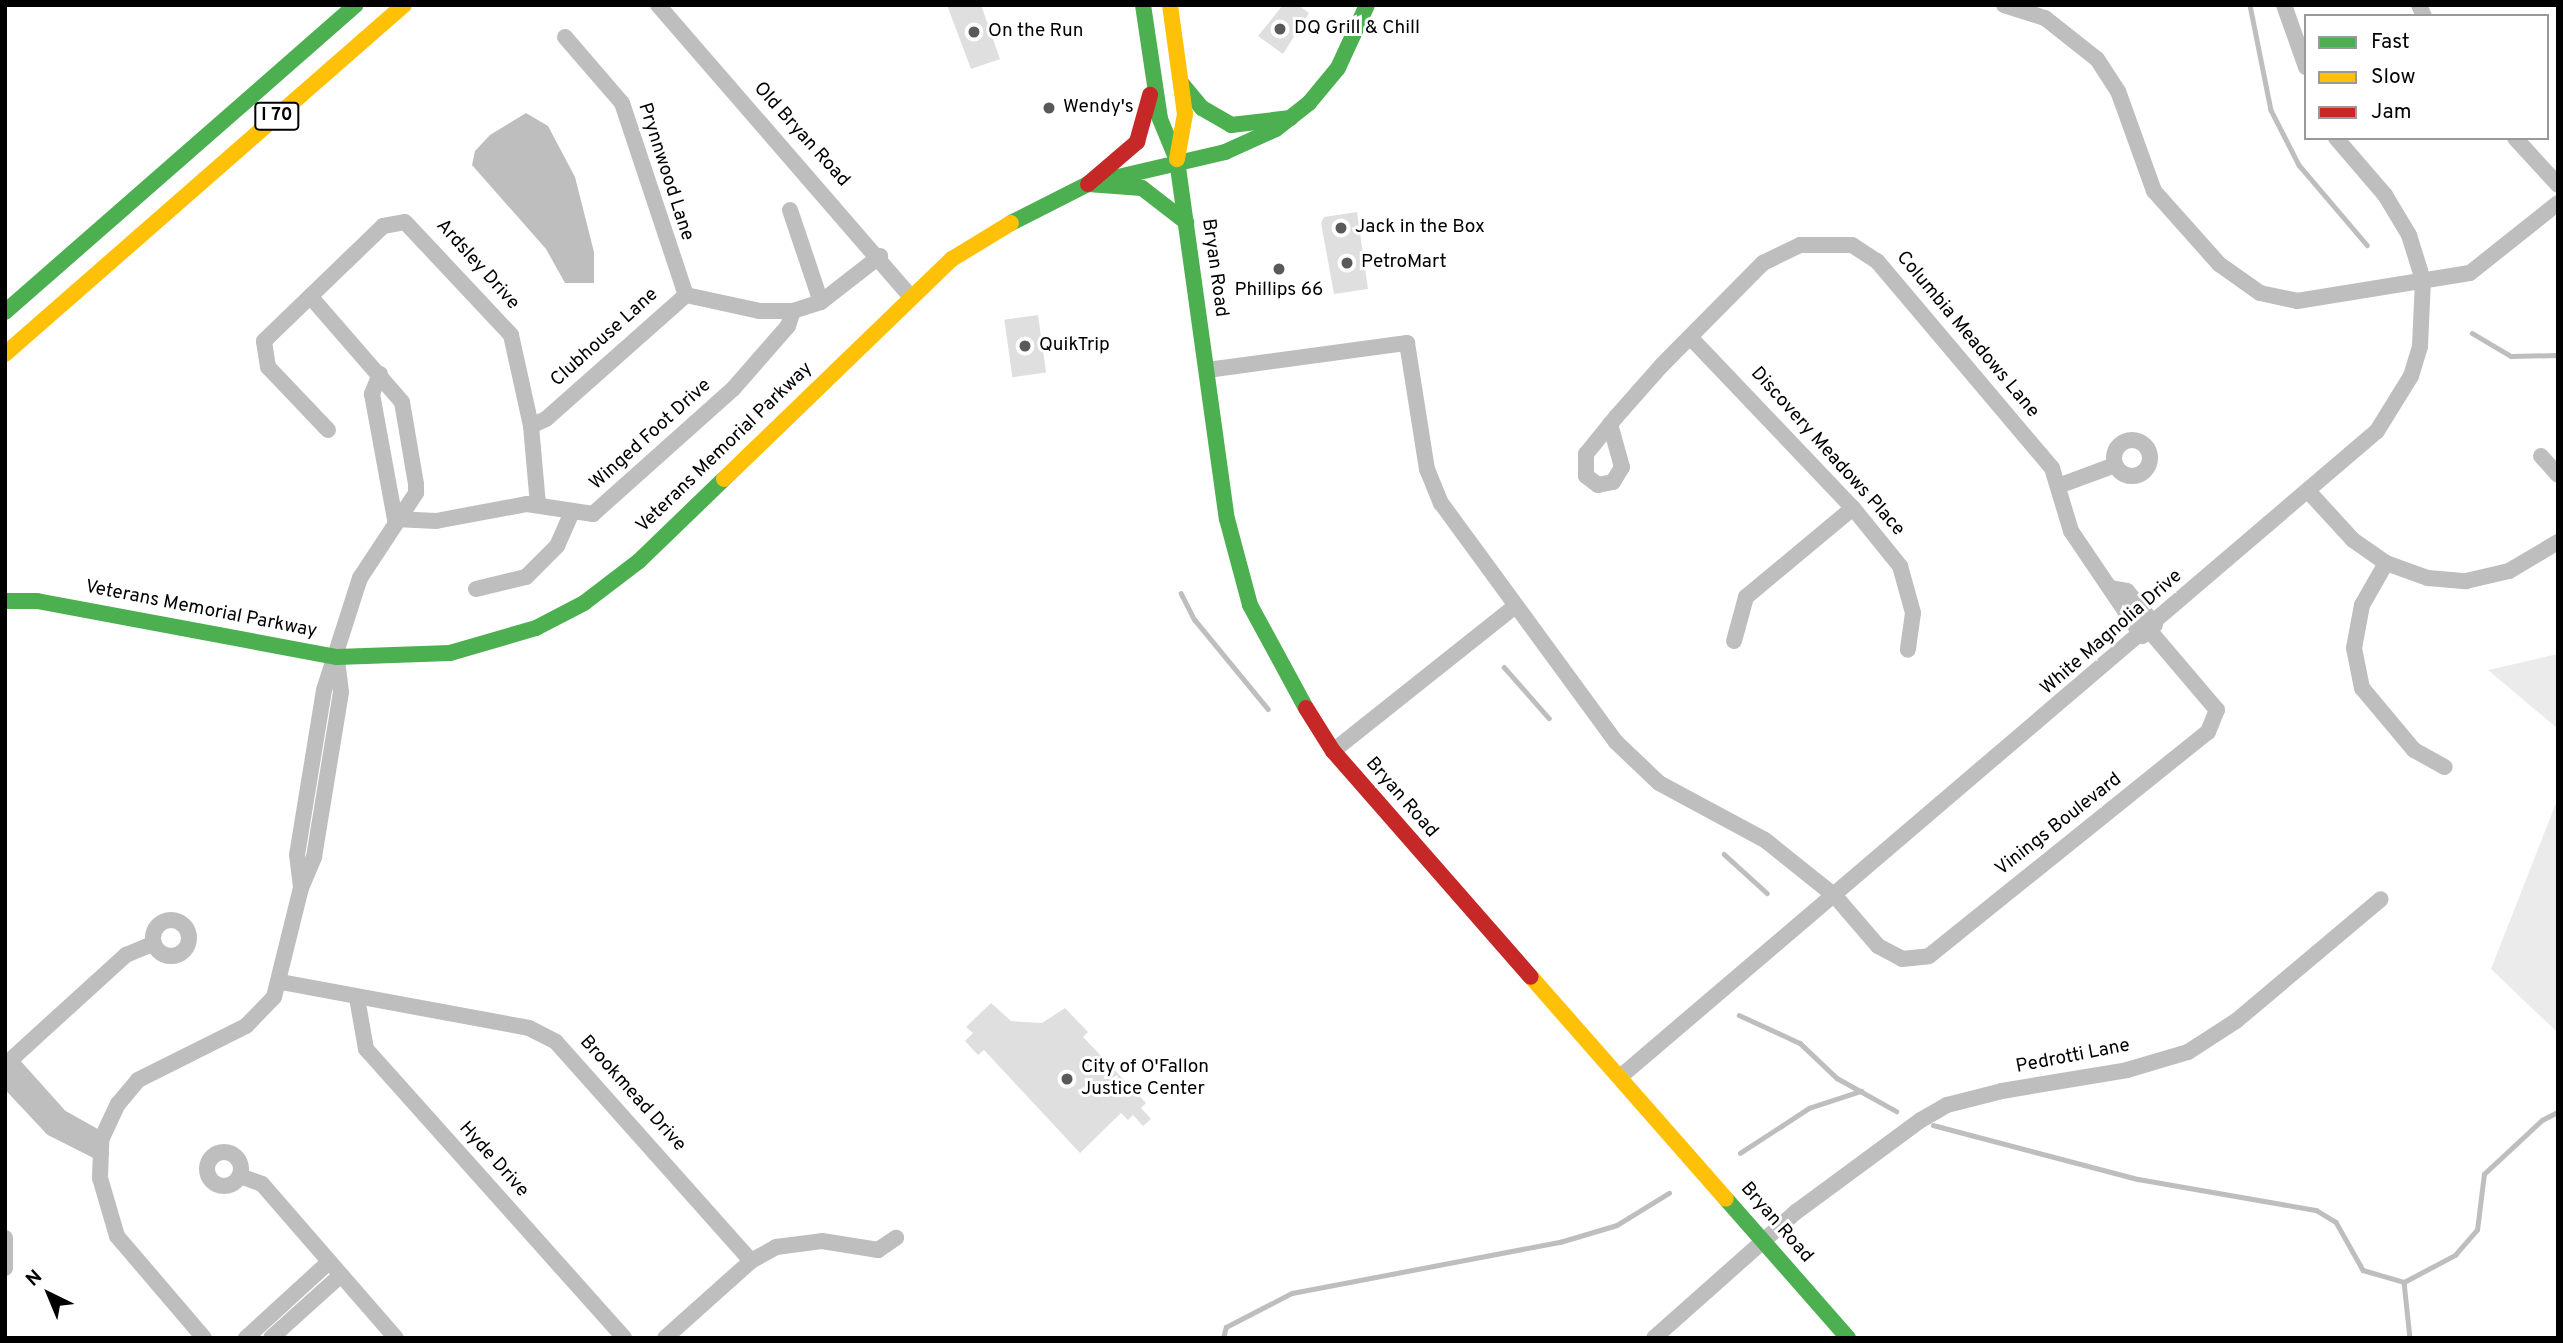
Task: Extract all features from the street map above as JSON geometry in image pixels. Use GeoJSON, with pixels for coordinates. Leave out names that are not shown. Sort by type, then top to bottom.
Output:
{"type":"FeatureCollection","features":[{"type":"Feature","properties":{"kind":"main road"},"geometry":{"type":"LineString","coordinates":[[296,58],[344,5]]}},
{"type":"Feature","properties":{"kind":"main road","name":"I 70"},"geometry":{"type":"LineString","coordinates":[[5,312],[356,5]]}},
{"type":"Feature","properties":{"kind":"main road","name":"I 70"},"geometry":{"type":"LineString","coordinates":[[5,354],[404,5]]}},
{"type":"Feature","properties":{"kind":"main road","name":"Bryan Road"},"geometry":{"type":"LineString","coordinates":[[1143,5],[1160,119],[1177,160],[1227,519],[1250,606],[1284,676],[1333,751],[1848,1338]]}},
{"type":"Feature","properties":{"kind":"main road","name":"Bryan Road"},"geometry":{"type":"LineString","coordinates":[[1170,5],[1185,114],[1177,160]]}},
{"type":"Feature","properties":{"kind":"main road","name":"Veterans Memorial Parkway"},"geometry":{"type":"LineString","coordinates":[[5,601],[37,601],[337,657],[431,655],[480,648],[584,603],[677,525],[909,295],[989,234],[1088,184],[1177,160],[1233,149],[1292,118],[1338,68],[1367,5]]}},
{"type":"Feature","properties":{"kind":"main road"},"geometry":{"type":"LineString","coordinates":[[1088,184],[1115,166],[1144,131],[1154,77]]}},
{"type":"Feature","properties":{"kind":"main road"},"geometry":{"type":"LineString","coordinates":[[1181,83],[1202,108],[1231,125],[1292,118]]}},
{"type":"Feature","properties":{"kind":"main road"},"geometry":{"type":"LineString","coordinates":[[1088,184],[1142,188],[1186,222]]}},
{"type":"Feature","properties":{"kind":"street","name":"Old Bryan Road"},"geometry":{"type":"LineString","coordinates":[[658,5],[880,256],[909,295]]}},
{"type":"Feature","properties":{"kind":"street"},"geometry":{"type":"LineString","coordinates":[[2004,5],[2045,18],[2097,59],[2118,91],[2154,191],[2241,282],[2277,299],[2297,301],[2483,267],[2558,204]]}},
{"type":"Feature","properties":{"kind":"street"},"geometry":{"type":"LineString","coordinates":[[2284,5],[2304,61]]}},
{"type":"Feature","properties":{"kind":"street","name":"Prynnwood Lane"},"geometry":{"type":"LineString","coordinates":[[565,37],[622,103],[686,295]]}},
{"type":"Feature","properties":{"kind":"street","name":"White Magnolia Drive"},"geometry":{"type":"LineString","coordinates":[[1620,1077],[2149,631],[2377,431],[2403,391],[2420,346],[2423,280],[2403,225],[2338,140]]}},
{"type":"Feature","properties":{"kind":"street"},"geometry":{"type":"LineString","coordinates":[[2517,140],[2558,185]]}},
{"type":"Feature","properties":{"kind":"street"},"geometry":{"type":"LineString","coordinates":[[790,210],[821,302]]}},
{"type":"Feature","properties":{"kind":"street","name":"Ardsley Drive"},"geometry":{"type":"LineString","coordinates":[[310,296],[383,226],[405,222],[423,235],[512,335],[531,426],[538,504]]}},
{"type":"Feature","properties":{"kind":"street","name":"Columbia Meadows Lane"},"geometry":{"type":"LineString","coordinates":[[1610,424],[1690,337],[1780,252],[1824,242],[1852,245],[1877,261],[2061,485],[2071,531],[2110,588],[2127,591],[2149,631]]}},
{"type":"Feature","properties":{"kind":"street"},"geometry":{"type":"LineString","coordinates":[[793,311],[821,302],[880,256]]}},
{"type":"Feature","properties":{"kind":"street","name":"Clubhouse Lane"},"geometry":{"type":"LineString","coordinates":[[531,426],[686,295],[760,311],[793,311]]}},
{"type":"Feature","properties":{"kind":"street"},"geometry":{"type":"LineString","coordinates":[[204,1338],[117,1236],[104,1205],[101,1147],[118,1104],[138,1080],[246,1026],[281,982],[301,888],[297,855],[324,690],[337,657],[360,578],[395,519],[416,493],[405,411],[380,374],[310,296],[264,341],[263,359],[328,430]]}},
{"type":"Feature","properties":{"kind":"street","name":"Winged Foot Drive"},"geometry":{"type":"LineString","coordinates":[[395,519],[436,521],[538,504],[572,513],[600,509],[733,389],[788,326],[793,311]]}},
{"type":"Feature","properties":{"kind":"street","name":"Discovery Meadows Place"},"geometry":{"type":"LineString","coordinates":[[1690,337],[1853,508],[1900,566],[1913,613],[1908,650]]}},
{"type":"Feature","properties":{"kind":"street"},"geometry":{"type":"LineString","coordinates":[[1207,370],[1407,343],[1427,469],[1437,492],[1515,606],[1616,742],[1659,783],[1765,840],[1835,897]]}},
{"type":"Feature","properties":{"kind":"street"},"geometry":{"type":"LineString","coordinates":[[380,374],[372,394],[395,519]]}},
{"type":"Feature","properties":{"kind":"street"},"geometry":{"type":"LineString","coordinates":[[2541,456],[2558,475]]}},
{"type":"Feature","properties":{"kind":"street"},"geometry":{"type":"LineString","coordinates":[[2061,485],[2116,465]]}},
{"type":"Feature","properties":{"kind":"street"},"geometry":{"type":"LineString","coordinates":[[2309,492],[2353,540],[2386,563],[2428,578],[2466,581],[2509,571],[2558,541]]}},
{"type":"Feature","properties":{"kind":"street"},"geometry":{"type":"LineString","coordinates":[[1734,641],[1746,597],[1853,508]]}},
{"type":"Feature","properties":{"kind":"street"},"geometry":{"type":"LineString","coordinates":[[476,589],[526,576],[557,546],[572,513]]}},
{"type":"Feature","properties":{"kind":"street"},"geometry":{"type":"LineString","coordinates":[[2386,563],[2362,605],[2354,648],[2362,688],[2414,750],[2445,767]]}},
{"type":"Feature","properties":{"kind":"street"},"geometry":{"type":"LineString","coordinates":[[1333,751],[1515,606]]}},
{"type":"Feature","properties":{"kind":"street","name":"Vinings Boulevard"},"geometry":{"type":"LineString","coordinates":[[1835,897],[1878,946],[1902,960],[1929,956],[2208,732],[2217,710],[2149,631]]}},
{"type":"Feature","properties":{"kind":"street","name":"Pedrotti Lane"},"geometry":{"type":"LineString","coordinates":[[1654,1338],[1763,1240],[1947,1105],[2188,1052],[2236,1021],[2381,899]]}},
{"type":"Feature","properties":{"kind":"street"},"geometry":{"type":"LineString","coordinates":[[101,1147],[60,1117],[7,1063],[126,955],[154,943]]}},
{"type":"Feature","properties":{"kind":"street","name":"Brookmead Drive"},"geometry":{"type":"LineString","coordinates":[[281,982],[529,1028],[556,1042],[751,1261]]}},
{"type":"Feature","properties":{"kind":"street","name":"Hyde Drive"},"geometry":{"type":"LineString","coordinates":[[356,998],[366,1049],[624,1338]]}},
{"type":"Feature","properties":{"kind":"street"},"geometry":{"type":"LineString","coordinates":[[5,1078],[52,1128],[101,1147]]}},
{"type":"Feature","properties":{"kind":"street"},"geometry":{"type":"LineString","coordinates":[[240,1176],[262,1184],[396,1338]]}},
{"type":"Feature","properties":{"kind":"street"},"geometry":{"type":"LineString","coordinates":[[5,1238],[5,1268]]}},
{"type":"Feature","properties":{"kind":"street"},"geometry":{"type":"LineString","coordinates":[[665,1338],[751,1261],[776,1247],[801,1242],[870,1251],[896,1238]]}},
{"type":"Feature","properties":{"kind":"street"},"geometry":{"type":"LineString","coordinates":[[246,1338],[329,1262]]}},
{"type":"Feature","properties":{"kind":"street"},"geometry":{"type":"LineString","coordinates":[[271,1338],[341,1275]]}},
{"type":"Feature","properties":{"kind":"shaded area"},"geometry":{"type":"Polygon","coordinates":[[[526,113],[548,126],[575,177],[594,252],[594,283],[565,283],[546,249],[472,165],[475,151],[490,135],[526,113]]]}},
{"type":"Feature","properties":{"kind":"shaded area"},"geometry":{"type":"Polygon","coordinates":[[[2558,654],[2558,729],[2488,670],[2558,654]]]}},
{"type":"Feature","properties":{"kind":"shaded area"},"geometry":{"type":"Polygon","coordinates":[[[2558,798],[2558,1033],[2491,969],[2558,798]]]}},
{"type":"Feature","properties":{"kind":"building","name":"On the Run"},"geometry":{"type":"Polygon","coordinates":[[[947,5],[981,5],[1000,59],[971,69],[947,5]]]}},
{"type":"Feature","properties":{"kind":"building","name":"DQ Grill & Chill"},"geometry":{"type":"Polygon","coordinates":[[[1283,5],[1298,5],[1309,13],[1283,54],[1258,36],[1283,5]]]}},
{"type":"Feature","properties":{"kind":"building","name":"PetroMart"},"geometry":{"type":"Polygon","coordinates":[[[1357,212],[1368,289],[1334,294],[1321,223],[1324,217],[1357,212]]]}},
{"type":"Feature","properties":{"kind":"building","name":"QuikTrip"},"geometry":{"type":"Polygon","coordinates":[[[1038,315],[1046,372],[1012,377],[1004,320],[1038,315]]]}},
{"type":"Feature","properties":{"kind":"building","name":"City of O'Fallon Justice Center"},"geometry":{"type":"Polygon","coordinates":[[[991,1003],[1011,1021],[1023,1022],[1042,1023],[1065,1008],[1088,1032],[1083,1037],[1146,1103],[1141,1108],[1151,1119],[1143,1126],[1133,1115],[1128,1120],[1121,1113],[1080,1153],[984,1050],[978,1055],[965,1041],[973,1033],[966,1027],[991,1003]]]}},
{"type":"Feature","properties":{"kind":"waterway"},"geometry":{"type":"LineString","coordinates":[[2250,5],[2271,110],[2299,165],[2367,245]]}},
{"type":"Feature","properties":{"kind":"waterway"},"geometry":{"type":"LineString","coordinates":[[2472,333],[2511,356],[2558,355]]}},
{"type":"Feature","properties":{"kind":"waterway"},"geometry":{"type":"LineString","coordinates":[[1181,593],[1195,620],[1268,709]]}},
{"type":"Feature","properties":{"kind":"waterway"},"geometry":{"type":"LineString","coordinates":[[1504,667],[1549,718]]}},
{"type":"Feature","properties":{"kind":"waterway"},"geometry":{"type":"LineString","coordinates":[[1724,854],[1767,893]]}},
{"type":"Feature","properties":{"kind":"waterway"},"geometry":{"type":"LineString","coordinates":[[1739,1015],[1800,1043],[1837,1078],[1896,1111]]}},
{"type":"Feature","properties":{"kind":"waterway"},"geometry":{"type":"LineString","coordinates":[[1740,1153],[1809,1108],[1861,1091]]}},
{"type":"Feature","properties":{"kind":"waterway"},"geometry":{"type":"LineString","coordinates":[[2404,1282],[2455,1255],[2477,1230],[2484,1174],[2542,1120],[2558,1112]]}},
{"type":"Feature","properties":{"kind":"waterway"},"geometry":{"type":"LineString","coordinates":[[1933,1125],[2138,1179],[2316,1210],[2336,1222],[2363,1270],[2404,1282]]}},
{"type":"Feature","properties":{"kind":"waterway"},"geometry":{"type":"LineString","coordinates":[[1223,1338],[1226,1327],[1292,1293],[1560,1242],[1617,1225],[1669,1193]]}},
{"type":"Feature","properties":{"kind":"waterway"},"geometry":{"type":"LineString","coordinates":[[2404,1282],[2410,1338]]}},
{"type":"Feature","properties":{"kind":"traffic: fast"},"geometry":{"type":"LineString","coordinates":[[5,312],[356,5]]}},
{"type":"Feature","properties":{"kind":"traffic: fast"},"geometry":{"type":"LineString","coordinates":[[1143,5],[1160,119],[1177,160],[1227,519],[1250,605],[1306,708]]}},
{"type":"Feature","properties":{"kind":"traffic: fast"},"geometry":{"type":"LineString","coordinates":[[1011,223],[1088,184],[1225,152],[1276,129],[1309,103],[1338,68],[1367,5]]}},
{"type":"Feature","properties":{"kind":"traffic: fast"},"geometry":{"type":"LineString","coordinates":[[1181,83],[1202,108],[1231,125],[1291,118]]}},
{"type":"Feature","properties":{"kind":"traffic: fast"},"geometry":{"type":"LineString","coordinates":[[1088,184],[1142,188],[1186,222]]}},
{"type":"Feature","properties":{"kind":"traffic: fast"},"geometry":{"type":"LineString","coordinates":[[5,601],[37,601],[337,657],[450,653],[536,628],[584,603],[639,561],[724,479]]}},
{"type":"Feature","properties":{"kind":"traffic: fast"},"geometry":{"type":"LineString","coordinates":[[1726,1199],[1848,1338]]}},
{"type":"Feature","properties":{"kind":"traffic: slow"},"geometry":{"type":"LineString","coordinates":[[5,354],[404,5]]}},
{"type":"Feature","properties":{"kind":"traffic: slow"},"geometry":{"type":"LineString","coordinates":[[1170,5],[1185,114],[1177,159]]}},
{"type":"Feature","properties":{"kind":"traffic: slow"},"geometry":{"type":"LineString","coordinates":[[724,479],[952,259],[1011,223]]}},
{"type":"Feature","properties":{"kind":"traffic: slow"},"geometry":{"type":"LineString","coordinates":[[1531,977],[1726,1199]]}},
{"type":"Feature","properties":{"kind":"traffic: jam"},"geometry":{"type":"LineString","coordinates":[[1088,184],[1137,142],[1150,95]]}},
{"type":"Feature","properties":{"kind":"traffic: jam"},"geometry":{"type":"LineString","coordinates":[[1306,708],[1333,751],[1531,977]]}},
{"type":"Feature","properties":{"kind":"place","name":"DQ Grill & Chill"},"geometry":{"type":"Point","coordinates":[1280,29]}},
{"type":"Feature","properties":{"kind":"place","name":"On the Run"},"geometry":{"type":"Point","coordinates":[974,32]}},
{"type":"Feature","properties":{"kind":"place","name":"Wendy's"},"geometry":{"type":"Point","coordinates":[1049,108]}},
{"type":"Feature","properties":{"kind":"place","name":"Jack in the Box"},"geometry":{"type":"Point","coordinates":[1341,228]}},
{"type":"Feature","properties":{"kind":"place","name":"PetroMart"},"geometry":{"type":"Point","coordinates":[1347,263]}},
{"type":"Feature","properties":{"kind":"place","name":"Phillips 66"},"geometry":{"type":"Point","coordinates":[1279,269]}},
{"type":"Feature","properties":{"kind":"place","name":"QuikTrip"},"geometry":{"type":"Point","coordinates":[1025,346]}},
{"type":"Feature","properties":{"kind":"place","name":"City of O'Fallon Justice Center"},"geometry":{"type":"Point","coordinates":[1067,1079]}}]}
